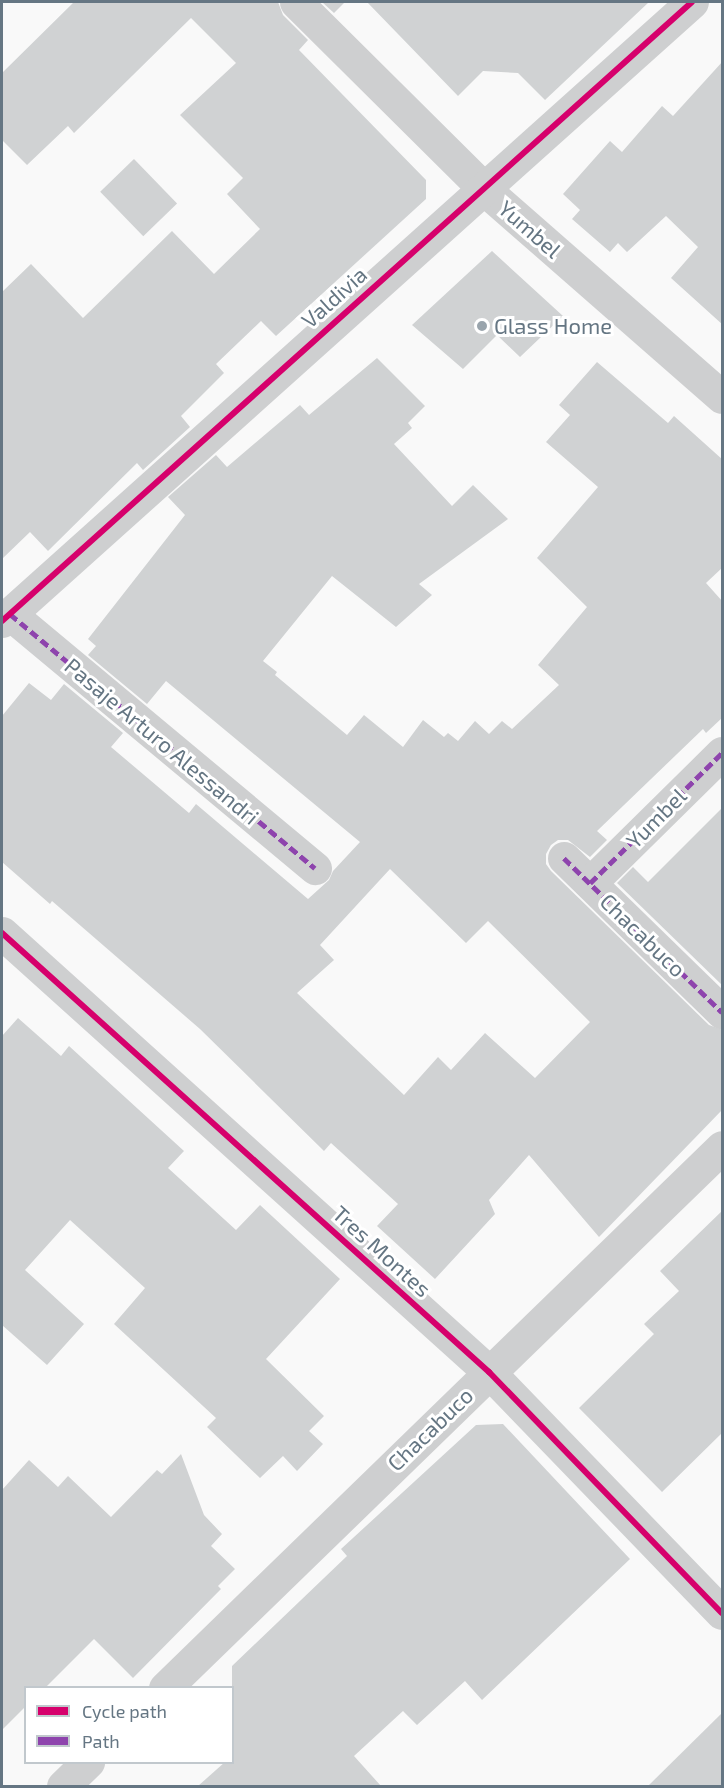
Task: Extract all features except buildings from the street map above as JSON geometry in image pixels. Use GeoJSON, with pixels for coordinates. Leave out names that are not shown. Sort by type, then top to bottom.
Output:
{"type":"FeatureCollection","features":[{"type":"Feature","properties":{"kind":"street","name":"Yumbel"},"geometry":{"type":"LineString","coordinates":[[296,2],[483,188],[723,397]]}},
{"type":"Feature","properties":{"kind":"street","name":"Valdivia"},"geometry":{"type":"LineString","coordinates":[[6,618],[692,2]]}},
{"type":"Feature","properties":{"kind":"street","name":"Pasaje Arturo Alessandri"},"geometry":{"type":"LineString","coordinates":[[6,618],[315,868]]}},
{"type":"Feature","properties":{"kind":"street","name":"Yumbel"},"geometry":{"type":"LineString","coordinates":[[590,883],[723,753]]}},
{"type":"Feature","properties":{"kind":"street","name":"Chacabuco"},"geometry":{"type":"LineString","coordinates":[[564,858],[723,1011]]}},
{"type":"Feature","properties":{"kind":"street","name":"Tres Montes"},"geometry":{"type":"LineString","coordinates":[[2,933],[489,1372],[723,1613]]}},
{"type":"Feature","properties":{"kind":"street","name":"Chacabuco"},"geometry":{"type":"LineString","coordinates":[[167,1686],[723,1147]]}},
{"type":"Feature","properties":{"kind":"street"},"geometry":{"type":"LineString","coordinates":[[63,1786],[86,1764]]}},
{"type":"Feature","properties":{"kind":"marked path"},"geometry":{"type":"LineString","coordinates":[[10,614],[315,868]]}},
{"type":"Feature","properties":{"kind":"marked path"},"geometry":{"type":"LineString","coordinates":[[590,883],[722,753]]}},
{"type":"Feature","properties":{"kind":"marked path"},"geometry":{"type":"LineString","coordinates":[[564,858],[722,1012]]}},
{"type":"Feature","properties":{"kind":"cycle path"},"geometry":{"type":"LineString","coordinates":[[2,621],[692,2]]}},
{"type":"Feature","properties":{"kind":"cycle path"},"geometry":{"type":"LineString","coordinates":[[2,933],[489,1372],[722,1613]]}},
{"type":"Feature","properties":{"kind":"place","name":"Glass Home"},"geometry":{"type":"Point","coordinates":[482,326]}}]}
